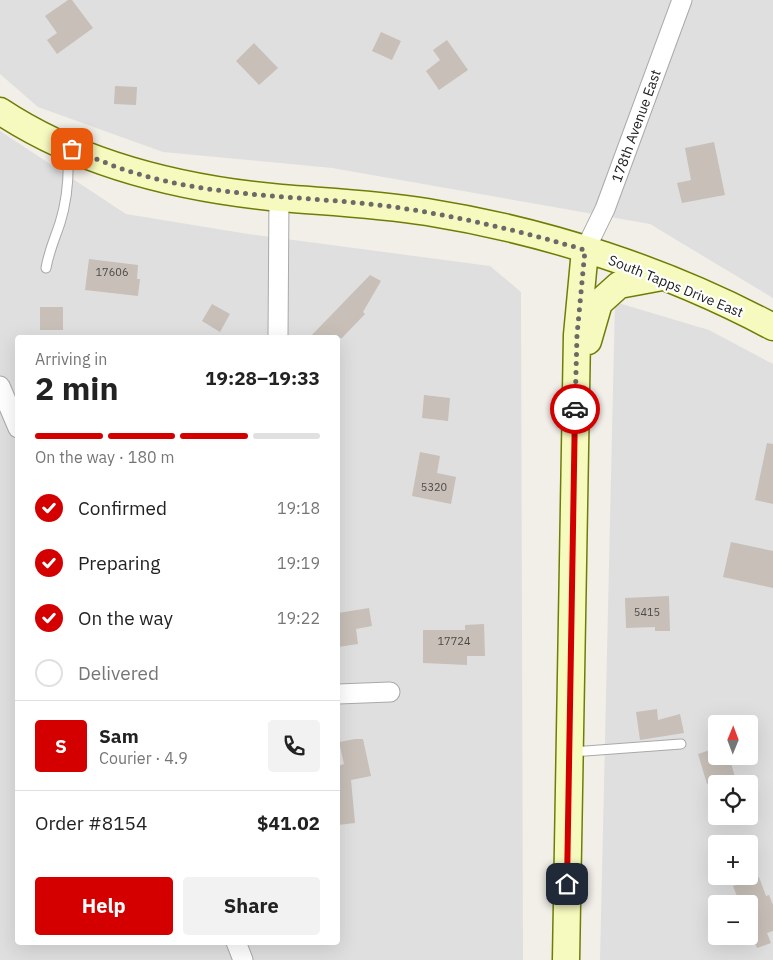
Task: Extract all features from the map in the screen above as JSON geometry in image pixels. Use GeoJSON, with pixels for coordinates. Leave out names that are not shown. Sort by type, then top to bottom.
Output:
{"type":"FeatureCollection","features":[{"type":"Feature","properties":{"kind":"street","name":"178th Avenue East"},"geometry":{"type":"LineString","coordinates":[[585,250],[605,209],[682,0]]}},
{"type":"Feature","properties":{"kind":"street","name":"South Tapps Drive East"},"geometry":{"type":"LineString","coordinates":[[0,111],[40,135],[142,175],[182,184],[279,198],[329,200],[428,212],[525,233],[585,250],[662,277],[773,327]]}},
{"type":"Feature","properties":{"kind":"street"},"geometry":{"type":"LineString","coordinates":[[278,335],[279,198]]}},
{"type":"Feature","properties":{"kind":"street"},"geometry":{"type":"LineString","coordinates":[[566,960],[577,335],[585,250]]}},
{"type":"Feature","properties":{"kind":"street"},"geometry":{"type":"LineString","coordinates":[[576,385],[599,303],[619,285],[662,277]]}},
{"type":"Feature","properties":{"kind":"street"},"geometry":{"type":"LineString","coordinates":[[0,386],[15,421]]}},
{"type":"Feature","properties":{"kind":"street"},"geometry":{"type":"LineString","coordinates":[[340,694],[390,692]]}},
{"type":"Feature","properties":{"kind":"street"},"geometry":{"type":"LineString","coordinates":[[237,945],[243,960]]}},
{"type":"Feature","properties":{"kind":"lane"},"geometry":{"type":"LineString","coordinates":[[46,268],[49,251],[64,209],[69,173],[68,147]]}},
{"type":"Feature","properties":{"kind":"lane"},"geometry":{"type":"LineString","coordinates":[[569,752],[681,744]]}},
{"type":"Feature","properties":{"kind":"shaded area"},"geometry":{"type":"Polygon","coordinates":[[[0,0],[773,0],[773,298],[650,224],[332,168],[163,152],[38,107],[0,74],[0,0]]]}},
{"type":"Feature","properties":{"kind":"shaded area"},"geometry":{"type":"Polygon","coordinates":[[[0,131],[126,214],[248,234],[490,266],[521,292],[523,960],[0,960],[0,131]]]}},
{"type":"Feature","properties":{"kind":"shaded area"},"geometry":{"type":"Polygon","coordinates":[[[615,302],[709,330],[773,364],[773,960],[600,960],[615,302]]]}},
{"type":"Feature","properties":{"kind":"building"},"geometry":{"type":"Polygon","coordinates":[[[68,0],[72,0],[93,28],[57,54],[47,40],[57,33],[45,16],[68,0]]]}},
{"type":"Feature","properties":{"kind":"building"},"geometry":{"type":"Polygon","coordinates":[[[381,32],[401,41],[392,60],[372,51],[381,32]]]}},
{"type":"Feature","properties":{"kind":"building"},"geometry":{"type":"Polygon","coordinates":[[[447,40],[468,70],[439,90],[426,71],[440,60],[433,50],[447,40]]]}},
{"type":"Feature","properties":{"kind":"building"},"geometry":{"type":"Polygon","coordinates":[[[254,43],[278,68],[259,85],[236,61],[254,43]]]}},
{"type":"Feature","properties":{"kind":"building"},"geometry":{"type":"Polygon","coordinates":[[[115,86],[137,87],[136,105],[114,104],[115,86]]]}},
{"type":"Feature","properties":{"kind":"building"},"geometry":{"type":"Polygon","coordinates":[[[714,142],[725,195],[682,203],[677,183],[691,180],[685,148],[714,142]]]}},
{"type":"Feature","properties":{"kind":"building"},"geometry":{"type":"Polygon","coordinates":[[[89,259],[138,265],[137,279],[140,279],[138,296],[85,290],[89,259]]]}},
{"type":"Feature","properties":{"kind":"building"},"geometry":{"type":"Polygon","coordinates":[[[370,275],[381,281],[363,312],[365,314],[342,338],[340,338],[340,335],[312,335],[370,275]]]}},
{"type":"Feature","properties":{"kind":"building"},"geometry":{"type":"Polygon","coordinates":[[[212,304],[230,314],[220,332],[202,321],[212,304]]]}},
{"type":"Feature","properties":{"kind":"building"},"geometry":{"type":"Polygon","coordinates":[[[40,307],[63,307],[63,330],[40,330],[40,307]]]}},
{"type":"Feature","properties":{"kind":"building"},"geometry":{"type":"Polygon","coordinates":[[[424,395],[450,398],[448,421],[422,418],[424,395]]]}},
{"type":"Feature","properties":{"kind":"building"},"geometry":{"type":"Polygon","coordinates":[[[767,443],[773,444],[773,504],[755,500],[767,443]]]}},
{"type":"Feature","properties":{"kind":"building"},"geometry":{"type":"Polygon","coordinates":[[[420,452],[440,456],[437,473],[456,477],[451,504],[412,496],[420,452]]]}},
{"type":"Feature","properties":{"kind":"building"},"geometry":{"type":"Polygon","coordinates":[[[731,542],[773,551],[773,588],[723,577],[731,542]]]}},
{"type":"Feature","properties":{"kind":"building"},"geometry":{"type":"Polygon","coordinates":[[[669,596],[670,631],[655,631],[655,627],[626,628],[625,598],[669,596]]]}},
{"type":"Feature","properties":{"kind":"building"},"geometry":{"type":"Polygon","coordinates":[[[369,608],[372,626],[356,629],[358,644],[340,647],[340,613],[369,608]]]}},
{"type":"Feature","properties":{"kind":"building"},"geometry":{"type":"Polygon","coordinates":[[[484,624],[485,656],[467,656],[467,665],[423,663],[423,630],[465,630],[465,625],[484,624]]]}},
{"type":"Feature","properties":{"kind":"building"},"geometry":{"type":"Polygon","coordinates":[[[657,709],[658,720],[680,714],[684,733],[640,740],[636,712],[657,709]]]}},
{"type":"Feature","properties":{"kind":"building"},"geometry":{"type":"Polygon","coordinates":[[[363,739],[371,776],[351,780],[355,823],[340,825],[340,765],[344,764],[340,742],[363,739]]]}},
{"type":"Feature","properties":{"kind":"building"},"geometry":{"type":"Polygon","coordinates":[[[708,751],[708,765],[732,765],[734,775],[708,775],[707,784],[698,754],[708,751]]]}},
{"type":"Feature","properties":{"kind":"building"},"geometry":{"type":"Polygon","coordinates":[[[758,877],[766,896],[769,895],[773,905],[773,931],[767,933],[771,943],[757,948],[758,895],[736,895],[733,886],[758,885],[758,877]]]}},
{"type":"Feature","properties":{"kind":"way so far"},"geometry":{"type":"LineString","coordinates":[[72,149],[142,175],[182,184],[279,198],[329,200],[428,212],[525,233],[585,250],[577,335],[575,409]]}},
{"type":"Feature","properties":{"kind":"route"},"geometry":{"type":"LineString","coordinates":[[567,884],[575,409]]}}]}
